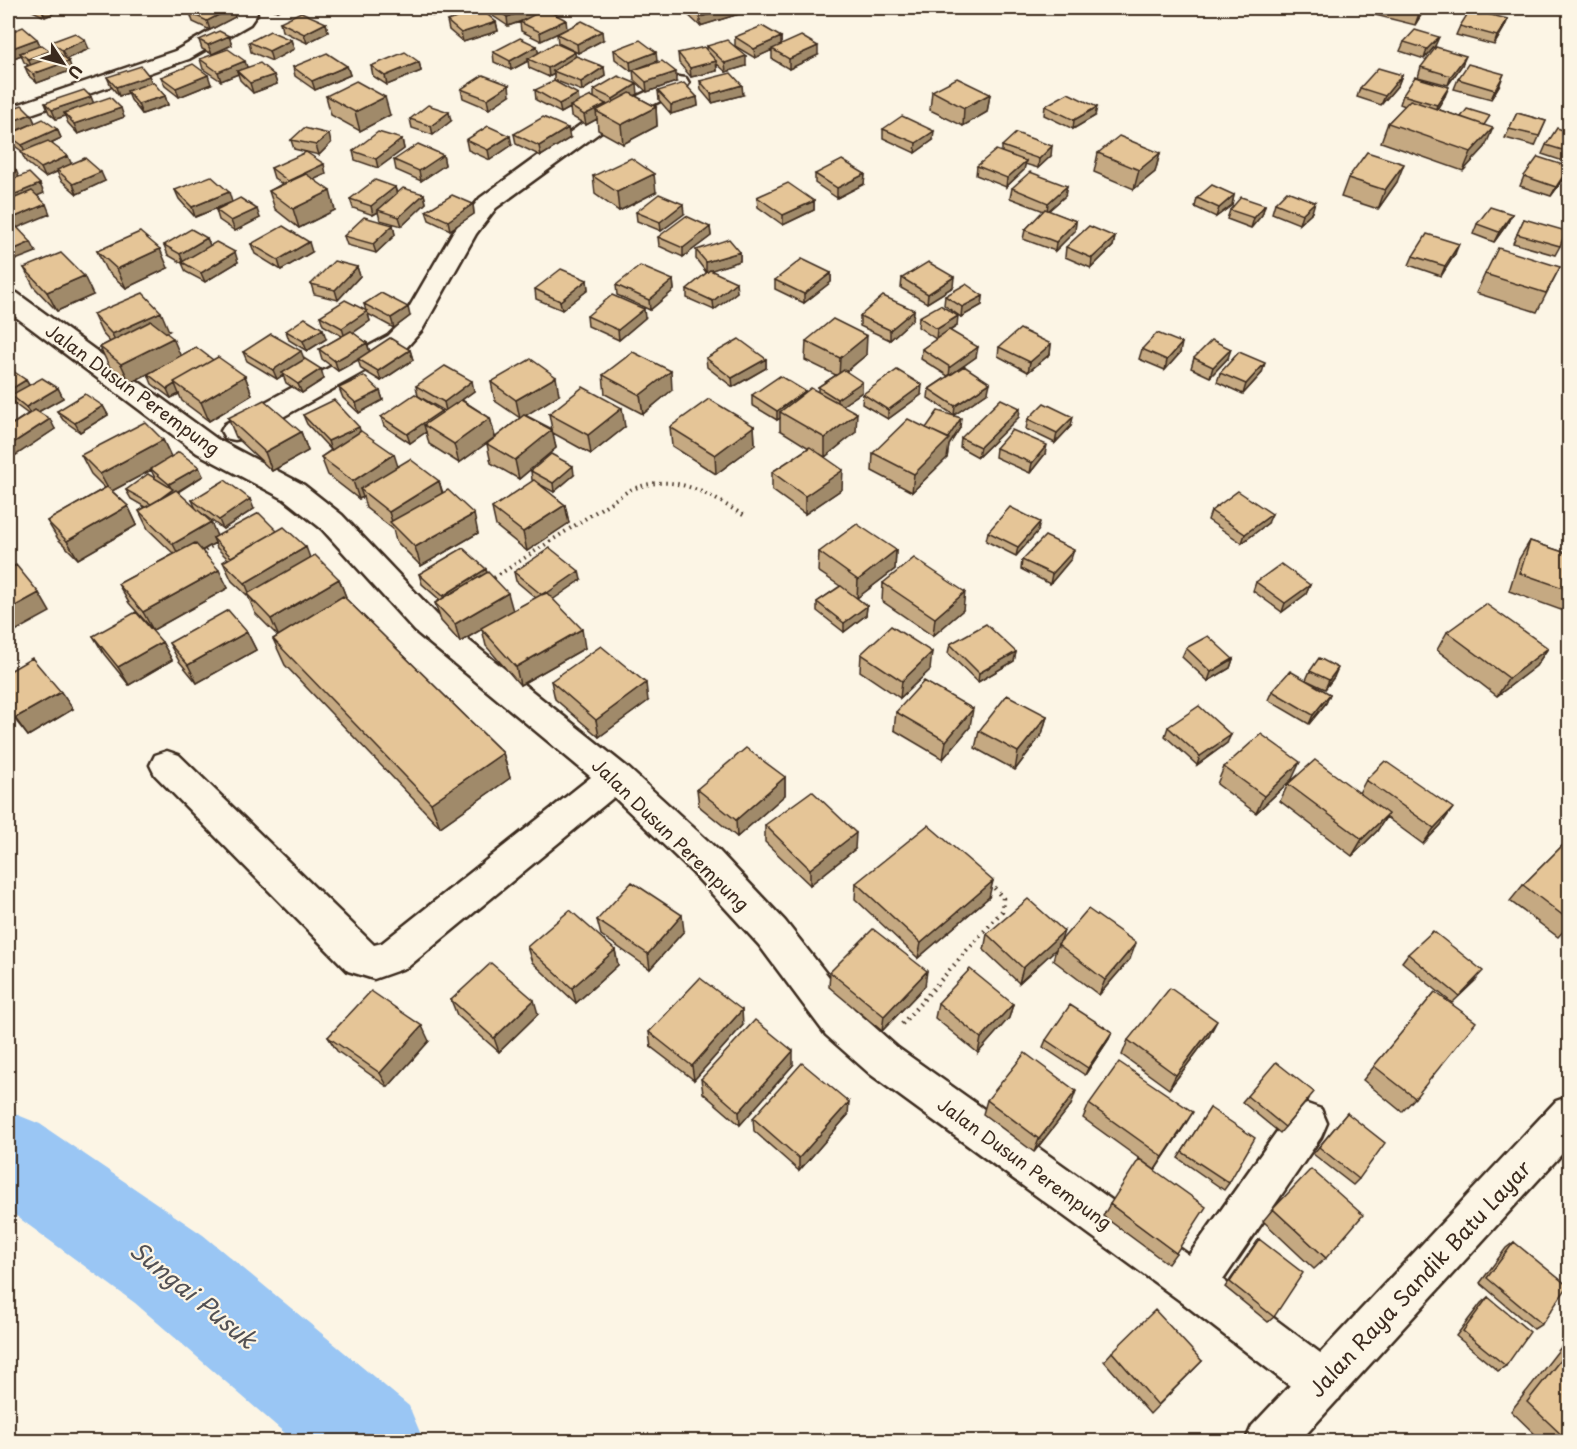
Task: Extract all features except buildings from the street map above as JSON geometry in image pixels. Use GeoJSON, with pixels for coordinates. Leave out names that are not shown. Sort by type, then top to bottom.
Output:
{"type":"FeatureCollection","features":[{"type":"Feature","properties":{"kind":"street"},"geometry":{"type":"LineString","coordinates":[[8,115],[182,55],[243,20],[247,14],[245,8]]}},
{"type":"Feature","properties":{"kind":"street"},"geometry":{"type":"LineString","coordinates":[[207,446],[397,342],[409,330],[465,232],[488,203],[595,125],[678,83]]}},
{"type":"Feature","properties":{"kind":"street","name":"Jalan Dusun Perempung"},"geometry":{"type":"LineString","coordinates":[[8,299],[207,446],[294,492],[332,522],[426,622],[615,777],[739,897],[808,978],[840,1022],[876,1054],[1323,1383]]}},
{"type":"Feature","properties":{"kind":"street"},"geometry":{"type":"LineString","coordinates":[[167,765],[361,959],[370,963],[382,963],[394,955],[615,777]]}},
{"type":"Feature","properties":{"kind":"street","name":"Jalan Raya Sandik Batu Layar"},"geometry":{"type":"LineString","coordinates":[[1268,1442],[1569,1115]]}},
{"type":"Feature","properties":{"kind":"street"},"geometry":{"type":"LineString","coordinates":[[1194,1286],[1307,1123]]}},
{"type":"Feature","properties":{"kind":"path"},"geometry":{"type":"LineString","coordinates":[[484,585],[628,491],[651,481],[669,480],[686,483],[745,516]]}},
{"type":"Feature","properties":{"kind":"path"},"geometry":{"type":"LineString","coordinates":[[195,558],[224,538]]}},
{"type":"Feature","properties":{"kind":"path"},"geometry":{"type":"LineString","coordinates":[[876,1054],[1002,911],[1004,902],[1000,892],[984,878]]}},
{"type":"Feature","properties":{"kind":"waterway","name":"Sungai Pusuk"},"geometry":{"type":"LineString","coordinates":[[8,1156],[169,1269],[373,1442]]}}]}
